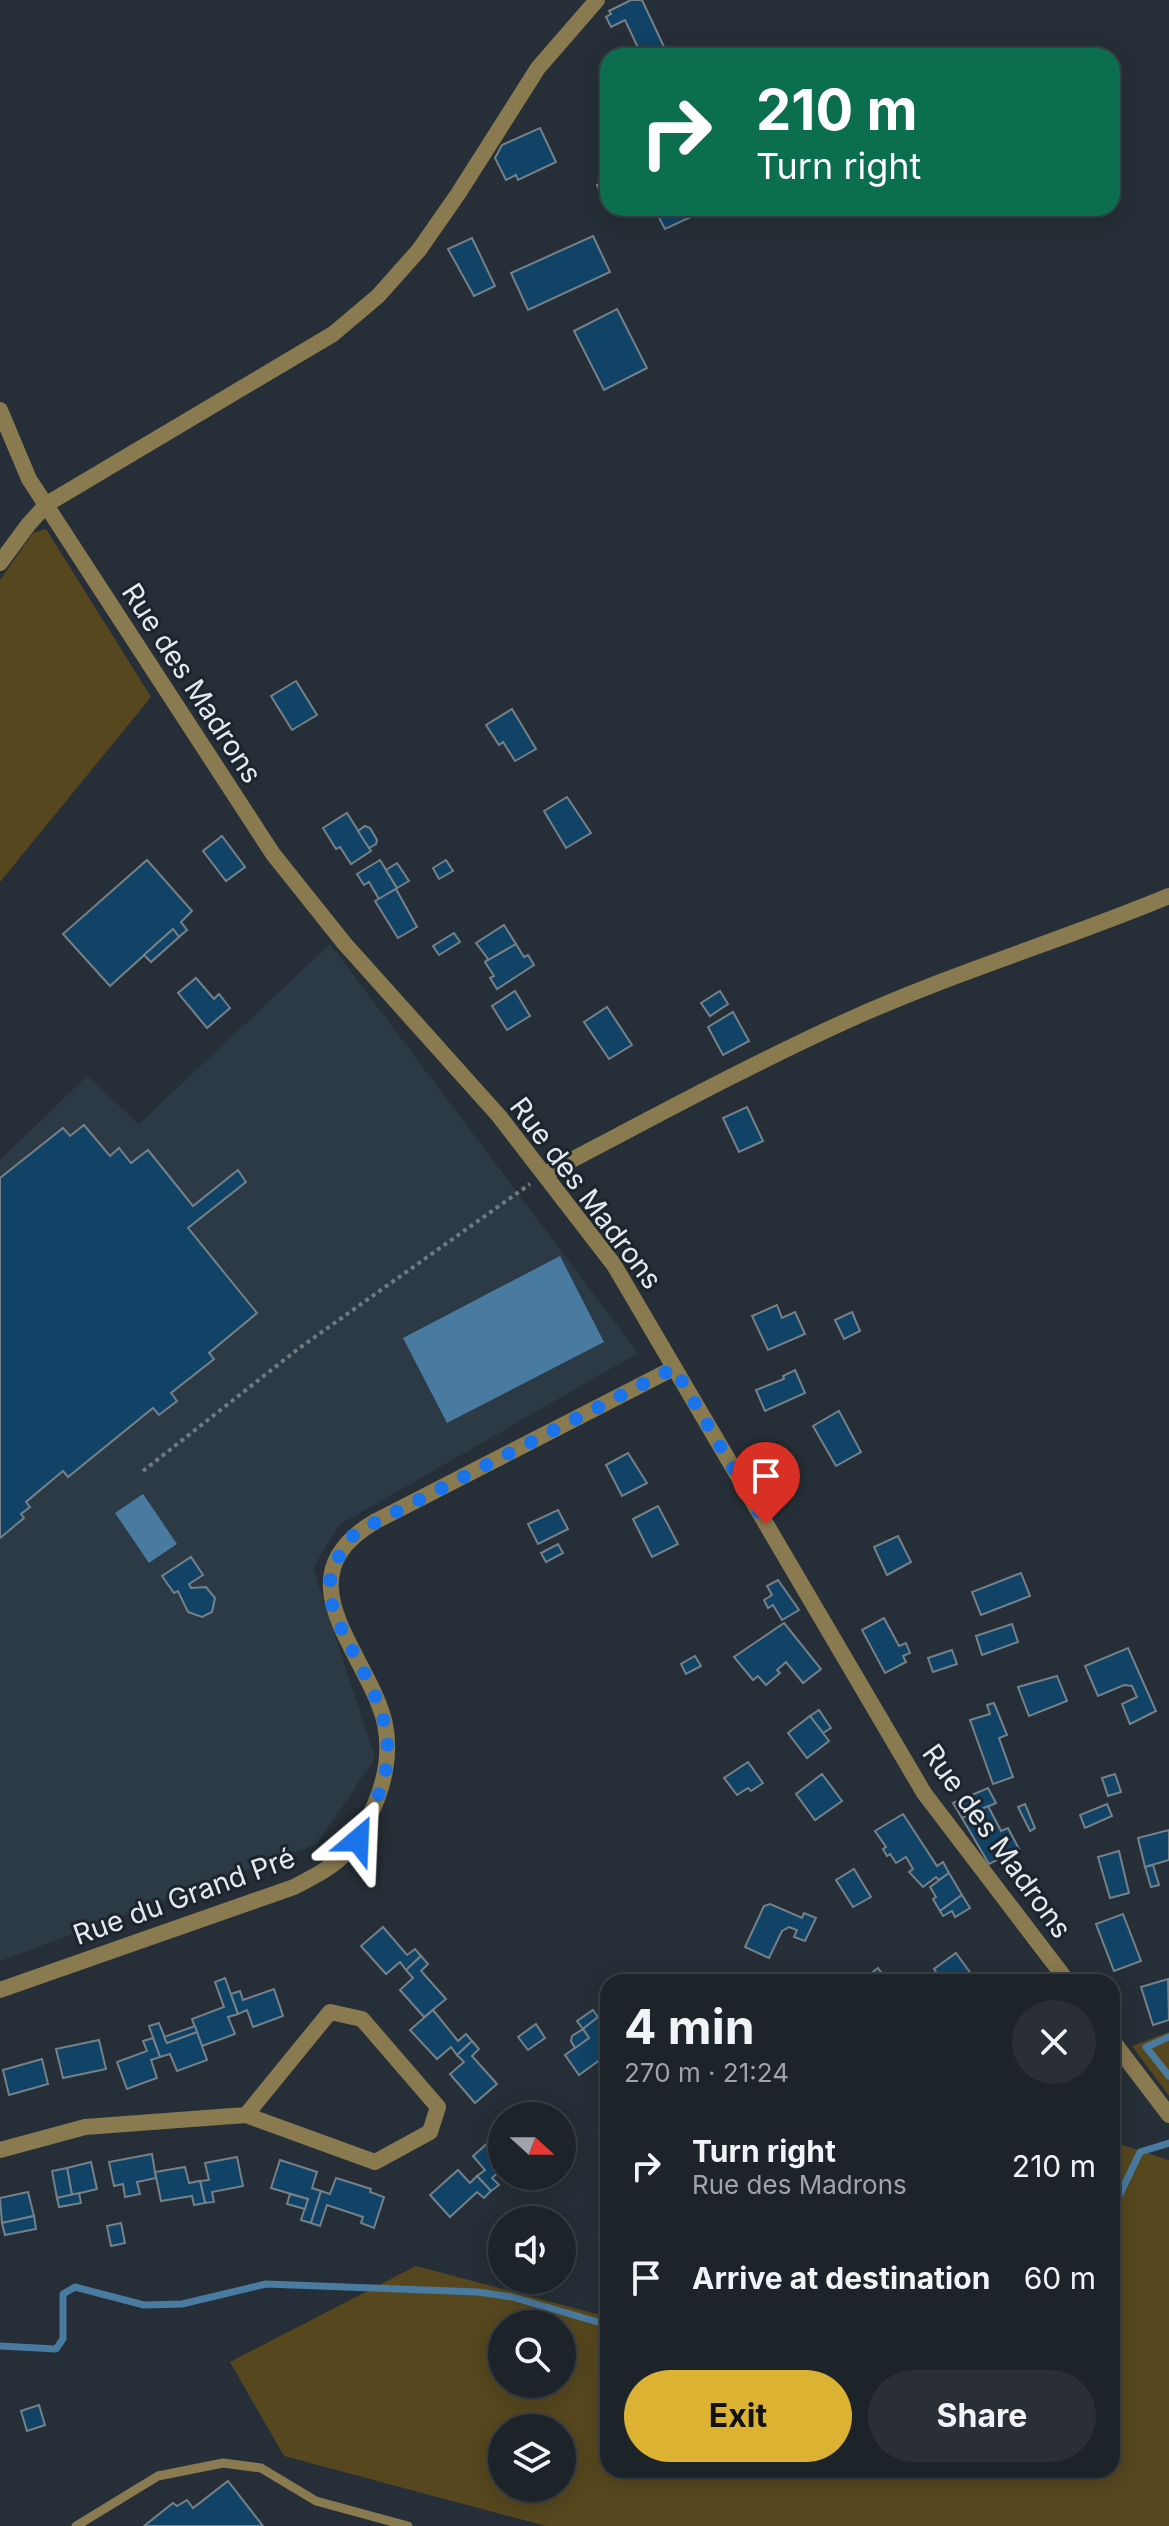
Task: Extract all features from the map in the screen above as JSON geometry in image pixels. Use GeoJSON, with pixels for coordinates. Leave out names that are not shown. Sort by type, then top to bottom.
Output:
{"type":"FeatureCollection","features":[{"type":"Feature","properties":{"kind":"street"},"geometry":{"type":"LineString","coordinates":[[0,563],[47,504],[333,334],[378,296],[419,250],[441,219],[538,68],[597,0]]}},
{"type":"Feature","properties":{"kind":"street","name":"Rue des Madrons"},"geometry":{"type":"LineString","coordinates":[[0,410],[29,479],[273,854],[344,943],[499,1116],[614,1265],[924,1793],[1062,1974]]}},
{"type":"Feature","properties":{"kind":"street"},"geometry":{"type":"LineString","coordinates":[[545,1174],[842,1023],[951,978],[1092,928],[1169,896]]}},
{"type":"Feature","properties":{"kind":"street","name":"Rue du Grand Pré"},"geometry":{"type":"LineString","coordinates":[[0,1990],[294,1887],[332,1867],[358,1840],[379,1796],[388,1758],[385,1724],[380,1710],[335,1615],[330,1583],[339,1555],[355,1533],[376,1521],[674,1368]]}},
{"type":"Feature","properties":{"kind":"street"},"geometry":{"type":"LineString","coordinates":[[0,2150],[85,2127],[246,2115],[375,2162],[430,2132],[438,2107],[362,2019],[330,2012],[246,2115]]}},
{"type":"Feature","properties":{"kind":"street"},"geometry":{"type":"LineString","coordinates":[[1120,2051],[1169,2115]]}},
{"type":"Feature","properties":{"kind":"lane"},"geometry":{"type":"LineString","coordinates":[[76,2526],[158,2476],[223,2463],[261,2468],[316,2501],[408,2526]]}},
{"type":"Feature","properties":{"kind":"path"},"geometry":{"type":"LineString","coordinates":[[143,1471],[298,1349],[545,1174]]}},
{"type":"Feature","properties":{"kind":"shaded area"},"geometry":{"type":"Polygon","coordinates":[[[46,529],[151,697],[0,882],[0,580],[33,533],[46,529]]]}},
{"type":"Feature","properties":{"kind":"shaded area"},"geometry":{"type":"Polygon","coordinates":[[[330,944],[638,1353],[339,1525],[313,1568],[375,1758],[317,1844],[0,1961],[0,1160],[87,1076],[139,1124],[330,944]]]}},
{"type":"Feature","properties":{"kind":"shaded area"},"geometry":{"type":"Polygon","coordinates":[[[1169,2032],[1169,2096],[1132,2046],[1169,2032]]]}},
{"type":"Feature","properties":{"kind":"shaded area"},"geometry":{"type":"Polygon","coordinates":[[[1120,2144],[1169,2160],[1169,2526],[546,2526],[284,2456],[230,2362],[416,2266],[488,2285],[488,2294],[521,2294],[600,2315],[600,2478],[1120,2478],[1120,2144]]]}},
{"type":"Feature","properties":{"kind":"water"},"geometry":{"type":"Polygon","coordinates":[[[560,1256],[604,1342],[447,1423],[403,1338],[560,1256]]]}},
{"type":"Feature","properties":{"kind":"water"},"geometry":{"type":"Polygon","coordinates":[[[143,1494],[177,1544],[149,1563],[115,1513],[143,1494]]]}},
{"type":"Feature","properties":{"kind":"building"},"geometry":{"type":"Polygon","coordinates":[[[631,0],[642,0],[665,48],[638,48],[625,20],[611,27],[606,17],[611,14],[609,11],[631,0]]]}},
{"type":"Feature","properties":{"kind":"building"},"geometry":{"type":"Polygon","coordinates":[[[540,128],[556,162],[518,180],[516,175],[506,180],[495,158],[502,145],[540,128]]]}},
{"type":"Feature","properties":{"kind":"building"},"geometry":{"type":"Polygon","coordinates":[[[658,216],[693,216],[665,229],[658,216]]]}},
{"type":"Feature","properties":{"kind":"building"},"geometry":{"type":"Polygon","coordinates":[[[593,236],[610,272],[528,310],[511,273],[593,236]]]}},
{"type":"Feature","properties":{"kind":"building"},"geometry":{"type":"Polygon","coordinates":[[[472,238],[495,286],[474,296],[448,249],[472,238]]]}},
{"type":"Feature","properties":{"kind":"building"},"geometry":{"type":"Polygon","coordinates":[[[617,309],[647,368],[604,390],[574,331],[617,309]]]}},
{"type":"Feature","properties":{"kind":"building"},"geometry":{"type":"Polygon","coordinates":[[[296,681],[317,715],[292,730],[271,696],[296,681]]]}},
{"type":"Feature","properties":{"kind":"building"},"geometry":{"type":"Polygon","coordinates":[[[512,709],[536,749],[515,761],[503,742],[499,745],[486,725],[512,709]]]}},
{"type":"Feature","properties":{"kind":"building"},"geometry":{"type":"Polygon","coordinates":[[[567,797],[591,833],[566,848],[544,811],[567,797]]]}},
{"type":"Feature","properties":{"kind":"building"},"geometry":{"type":"Polygon","coordinates":[[[347,813],[371,851],[351,864],[340,847],[336,849],[323,828],[347,813]]]}},
{"type":"Feature","properties":{"kind":"building"},"geometry":{"type":"Polygon","coordinates":[[[365,826],[370,828],[377,840],[369,848],[358,831],[365,826]]]}},
{"type":"Feature","properties":{"kind":"building"},"geometry":{"type":"Polygon","coordinates":[[[222,836],[245,867],[226,881],[203,851],[222,836]]]}},
{"type":"Feature","properties":{"kind":"building"},"geometry":{"type":"Polygon","coordinates":[[[147,860],[192,911],[181,922],[187,930],[179,937],[173,929],[110,986],[63,934],[147,860]]]}},
{"type":"Feature","properties":{"kind":"building"},"geometry":{"type":"Polygon","coordinates":[[[380,860],[397,888],[379,899],[369,882],[364,885],[357,874],[380,860]]]}},
{"type":"Feature","properties":{"kind":"building"},"geometry":{"type":"Polygon","coordinates":[[[446,860],[453,871],[439,879],[433,868],[446,860]]]}},
{"type":"Feature","properties":{"kind":"building"},"geometry":{"type":"Polygon","coordinates":[[[397,863],[409,881],[397,888],[386,870],[397,863]]]}},
{"type":"Feature","properties":{"kind":"building"},"geometry":{"type":"Polygon","coordinates":[[[396,889],[417,927],[398,938],[375,901],[396,889]]]}},
{"type":"Feature","properties":{"kind":"building"},"geometry":{"type":"Polygon","coordinates":[[[504,925],[516,944],[485,962],[488,959],[476,943],[504,925]]]}},
{"type":"Feature","properties":{"kind":"building"},"geometry":{"type":"Polygon","coordinates":[[[173,929],[179,937],[151,962],[144,955],[173,929]]]}},
{"type":"Feature","properties":{"kind":"building"},"geometry":{"type":"Polygon","coordinates":[[[454,933],[460,942],[439,955],[433,946],[454,933]]]}},
{"type":"Feature","properties":{"kind":"building"},"geometry":{"type":"Polygon","coordinates":[[[516,944],[534,965],[497,989],[490,978],[494,976],[485,962],[516,944]]]}},
{"type":"Feature","properties":{"kind":"building"},"geometry":{"type":"Polygon","coordinates":[[[196,978],[214,999],[219,994],[230,1008],[207,1028],[178,993],[196,978]]]}},
{"type":"Feature","properties":{"kind":"building"},"geometry":{"type":"Polygon","coordinates":[[[515,991],[530,1016],[507,1030],[492,1006],[515,991]]]}},
{"type":"Feature","properties":{"kind":"building"},"geometry":{"type":"Polygon","coordinates":[[[720,991],[728,1004],[710,1016],[701,1003],[720,991]]]}},
{"type":"Feature","properties":{"kind":"building"},"geometry":{"type":"Polygon","coordinates":[[[607,1007],[632,1045],[609,1059],[584,1022],[607,1007]]]}},
{"type":"Feature","properties":{"kind":"building"},"geometry":{"type":"Polygon","coordinates":[[[733,1012],[749,1041],[723,1055],[708,1027],[733,1012]]]}},
{"type":"Feature","properties":{"kind":"building"},"geometry":{"type":"Polygon","coordinates":[[[747,1107],[763,1141],[739,1152],[723,1118],[747,1107]]]}},
{"type":"Feature","properties":{"kind":"building"},"geometry":{"type":"Polygon","coordinates":[[[84,1125],[110,1156],[119,1148],[131,1163],[148,1150],[193,1206],[238,1170],[246,1182],[188,1228],[257,1313],[209,1353],[214,1359],[171,1393],[177,1401],[159,1415],[153,1408],[68,1477],[63,1471],[26,1502],[30,1507],[21,1514],[24,1518],[0,1538],[0,1178],[63,1128],[70,1136],[84,1125]]]}},
{"type":"Feature","properties":{"kind":"building"},"geometry":{"type":"Polygon","coordinates":[[[777,1305],[782,1318],[795,1312],[805,1334],[768,1350],[752,1316],[777,1305]]]}},
{"type":"Feature","properties":{"kind":"building"},"geometry":{"type":"Polygon","coordinates":[[[852,1312],[860,1331],[844,1339],[835,1320],[852,1312]]]}},
{"type":"Feature","properties":{"kind":"building"},"geometry":{"type":"Polygon","coordinates":[[[795,1370],[805,1393],[765,1411],[756,1390],[784,1379],[783,1376],[795,1370]]]}},
{"type":"Feature","properties":{"kind":"building"},"geometry":{"type":"Polygon","coordinates":[[[839,1411],[861,1452],[836,1466],[813,1426],[839,1411]]]}},
{"type":"Feature","properties":{"kind":"building"},"geometry":{"type":"Polygon","coordinates":[[[628,1453],[647,1483],[622,1496],[606,1465],[628,1453]]]}},
{"type":"Feature","properties":{"kind":"building"},"geometry":{"type":"Polygon","coordinates":[[[658,1506],[678,1544],[652,1557],[633,1519],[658,1506]]]}},
{"type":"Feature","properties":{"kind":"building"},"geometry":{"type":"Polygon","coordinates":[[[558,1510],[568,1529],[538,1544],[528,1524],[558,1510]]]}},
{"type":"Feature","properties":{"kind":"building"},"geometry":{"type":"Polygon","coordinates":[[[898,1536],[911,1562],[887,1575],[874,1547],[898,1536]]]}},
{"type":"Feature","properties":{"kind":"building"},"geometry":{"type":"Polygon","coordinates":[[[558,1544],[563,1553],[546,1562],[541,1553],[558,1544]]]}},
{"type":"Feature","properties":{"kind":"building"},"geometry":{"type":"Polygon","coordinates":[[[191,1557],[203,1575],[189,1584],[191,1588],[206,1587],[215,1598],[212,1612],[202,1617],[188,1612],[178,1591],[174,1593],[162,1576],[191,1557]]]}},
{"type":"Feature","properties":{"kind":"building"},"geometry":{"type":"Polygon","coordinates":[[[1021,1573],[1030,1596],[981,1615],[972,1592],[1021,1573]]]}},
{"type":"Feature","properties":{"kind":"building"},"geometry":{"type":"Polygon","coordinates":[[[778,1580],[799,1610],[782,1620],[773,1605],[768,1608],[764,1600],[772,1595],[767,1586],[778,1580]]]}},
{"type":"Feature","properties":{"kind":"building"},"geometry":{"type":"Polygon","coordinates":[[[884,1618],[899,1646],[906,1643],[910,1653],[903,1656],[906,1662],[885,1673],[862,1630],[884,1618]]]}},
{"type":"Feature","properties":{"kind":"building"},"geometry":{"type":"Polygon","coordinates":[[[784,1623],[821,1669],[803,1683],[786,1662],[777,1670],[780,1673],[766,1685],[758,1676],[753,1680],[734,1657],[784,1623]]]}},
{"type":"Feature","properties":{"kind":"building"},"geometry":{"type":"Polygon","coordinates":[[[1012,1624],[1018,1642],[982,1655],[976,1636],[1012,1624]]]}},
{"type":"Feature","properties":{"kind":"building"},"geometry":{"type":"Polygon","coordinates":[[[1128,1648],[1156,1711],[1130,1724],[1122,1704],[1137,1697],[1132,1686],[1124,1685],[1098,1696],[1085,1666],[1128,1648]]]}},
{"type":"Feature","properties":{"kind":"building"},"geometry":{"type":"Polygon","coordinates":[[[952,1650],[957,1664],[933,1672],[928,1658],[952,1650]]]}},
{"type":"Feature","properties":{"kind":"building"},"geometry":{"type":"Polygon","coordinates":[[[695,1656],[701,1666],[686,1674],[681,1664],[695,1656]]]}},
{"type":"Feature","properties":{"kind":"building"},"geometry":{"type":"Polygon","coordinates":[[[1057,1676],[1067,1701],[1029,1716],[1018,1687],[1057,1676]]]}},
{"type":"Feature","properties":{"kind":"building"},"geometry":{"type":"Polygon","coordinates":[[[994,1703],[1007,1735],[999,1738],[1013,1777],[993,1784],[970,1720],[990,1714],[987,1705],[994,1703]]]}},
{"type":"Feature","properties":{"kind":"building"},"geometry":{"type":"Polygon","coordinates":[[[819,1710],[831,1728],[823,1733],[810,1716],[819,1710]]]}},
{"type":"Feature","properties":{"kind":"building"},"geometry":{"type":"Polygon","coordinates":[[[810,1716],[829,1741],[807,1758],[788,1733],[810,1716]]]}},
{"type":"Feature","properties":{"kind":"building"},"geometry":{"type":"Polygon","coordinates":[[[748,1762],[763,1783],[737,1795],[724,1778],[748,1762]]]}},
{"type":"Feature","properties":{"kind":"building"},"geometry":{"type":"Polygon","coordinates":[[[822,1774],[842,1801],[815,1820],[796,1794],[822,1774]]]}},
{"type":"Feature","properties":{"kind":"building"},"geometry":{"type":"Polygon","coordinates":[[[1115,1774],[1121,1792],[1108,1796],[1102,1778],[1115,1774]]]}},
{"type":"Feature","properties":{"kind":"building"},"geometry":{"type":"Polygon","coordinates":[[[988,1788],[996,1803],[962,1818],[953,1803],[988,1788]]]}},
{"type":"Feature","properties":{"kind":"building"},"geometry":{"type":"Polygon","coordinates":[[[1025,1804],[1035,1828],[1030,1831],[1018,1807],[1025,1804]]]}},
{"type":"Feature","properties":{"kind":"building"},"geometry":{"type":"Polygon","coordinates":[[[1107,1804],[1112,1816],[1085,1828],[1080,1815],[1107,1804]]]}},
{"type":"Feature","properties":{"kind":"building"},"geometry":{"type":"Polygon","coordinates":[[[988,1806],[1001,1831],[1008,1828],[1019,1849],[989,1864],[962,1818],[988,1806]]]}},
{"type":"Feature","properties":{"kind":"building"},"geometry":{"type":"Polygon","coordinates":[[[903,1814],[937,1866],[943,1862],[949,1873],[939,1880],[936,1877],[923,1887],[909,1872],[913,1869],[906,1857],[896,1863],[890,1854],[887,1856],[883,1849],[886,1847],[875,1831],[903,1814]]]}},
{"type":"Feature","properties":{"kind":"building"},"geometry":{"type":"Polygon","coordinates":[[[1169,1830],[1169,1860],[1145,1867],[1138,1838],[1169,1830]]]}},
{"type":"Feature","properties":{"kind":"building"},"geometry":{"type":"Polygon","coordinates":[[[1119,1851],[1129,1893],[1110,1898],[1098,1857],[1119,1851]]]}},
{"type":"Feature","properties":{"kind":"building"},"geometry":{"type":"Polygon","coordinates":[[[1153,1865],[1159,1885],[1151,1887],[1145,1867],[1153,1865]]]}},
{"type":"Feature","properties":{"kind":"building"},"geometry":{"type":"Polygon","coordinates":[[[854,1869],[871,1897],[853,1907],[836,1880],[854,1869]]]}},
{"type":"Feature","properties":{"kind":"building"},"geometry":{"type":"Polygon","coordinates":[[[949,1873],[962,1895],[940,1911],[930,1887],[949,1873]]]}},
{"type":"Feature","properties":{"kind":"building"},"geometry":{"type":"Polygon","coordinates":[[[962,1895],[970,1908],[955,1917],[952,1911],[943,1916],[940,1911],[962,1895]]]}},
{"type":"Feature","properties":{"kind":"building"},"geometry":{"type":"Polygon","coordinates":[[[770,1904],[802,1918],[804,1913],[816,1918],[805,1941],[794,1937],[797,1930],[789,1927],[782,1931],[769,1958],[745,1947],[764,1906],[770,1904]]]}},
{"type":"Feature","properties":{"kind":"building"},"geometry":{"type":"Polygon","coordinates":[[[1123,1914],[1141,1961],[1114,1971],[1096,1924],[1123,1914]]]}},
{"type":"Feature","properties":{"kind":"building"},"geometry":{"type":"Polygon","coordinates":[[[383,1927],[407,1955],[415,1949],[421,1956],[406,1970],[400,1962],[386,1974],[361,1946],[383,1927]]]}},
{"type":"Feature","properties":{"kind":"building"},"geometry":{"type":"Polygon","coordinates":[[[956,1953],[971,1974],[937,1974],[934,1969],[956,1953]]]}},
{"type":"Feature","properties":{"kind":"building"},"geometry":{"type":"Polygon","coordinates":[[[421,1956],[428,1964],[421,1971],[446,1999],[424,2017],[400,1990],[413,1978],[406,1970],[421,1956]]]}},
{"type":"Feature","properties":{"kind":"building"},"geometry":{"type":"Polygon","coordinates":[[[225,1978],[238,2014],[228,2017],[235,2034],[202,2046],[192,2019],[224,2007],[215,1982],[225,1978]]]}},
{"type":"Feature","properties":{"kind":"building"},"geometry":{"type":"Polygon","coordinates":[[[1168,1979],[1169,2020],[1153,2025],[1141,1987],[1168,1979]]]}},
{"type":"Feature","properties":{"kind":"building"},"geometry":{"type":"Polygon","coordinates":[[[274,1989],[283,2016],[253,2027],[247,2010],[238,2014],[231,1994],[240,1991],[243,2000],[274,1989]]]}},
{"type":"Feature","properties":{"kind":"building"},"geometry":{"type":"Polygon","coordinates":[[[433,2010],[458,2041],[466,2034],[472,2041],[457,2055],[451,2047],[437,2059],[410,2030],[433,2010]]]}},
{"type":"Feature","properties":{"kind":"building"},"geometry":{"type":"Polygon","coordinates":[[[593,2010],[598,2017],[583,2029],[577,2021],[593,2010]]]}},
{"type":"Feature","properties":{"kind":"building"},"geometry":{"type":"Polygon","coordinates":[[[598,2017],[600,2020],[600,2060],[579,2075],[565,2055],[589,2038],[583,2029],[598,2017]]]}},
{"type":"Feature","properties":{"kind":"building"},"geometry":{"type":"Polygon","coordinates":[[[159,2023],[167,2043],[197,2032],[207,2060],[177,2071],[170,2054],[160,2057],[149,2026],[159,2023]]]}},
{"type":"Feature","properties":{"kind":"building"},"geometry":{"type":"Polygon","coordinates":[[[536,2024],[545,2038],[528,2050],[518,2037],[536,2024]]]}},
{"type":"Feature","properties":{"kind":"building"},"geometry":{"type":"Polygon","coordinates":[[[195,2026],[197,2032],[167,2043],[164,2037],[195,2026]]]}},
{"type":"Feature","properties":{"kind":"building"},"geometry":{"type":"Polygon","coordinates":[[[583,2029],[589,2038],[575,2048],[572,2036],[583,2029]]]}},
{"type":"Feature","properties":{"kind":"building"},"geometry":{"type":"Polygon","coordinates":[[[153,2038],[160,2057],[151,2060],[157,2078],[127,2089],[117,2062],[147,2051],[143,2041],[153,2038]]]}},
{"type":"Feature","properties":{"kind":"building"},"geometry":{"type":"Polygon","coordinates":[[[99,2040],[106,2069],[63,2078],[56,2049],[99,2040]]]}},
{"type":"Feature","properties":{"kind":"building"},"geometry":{"type":"Polygon","coordinates":[[[472,2041],[479,2049],[472,2056],[497,2084],[475,2103],[450,2074],[464,2062],[457,2055],[472,2041]]]}},
{"type":"Feature","properties":{"kind":"building"},"geometry":{"type":"Polygon","coordinates":[[[42,2059],[48,2084],[9,2095],[3,2070],[42,2059]]]}},
{"type":"Feature","properties":{"kind":"building"},"geometry":{"type":"Polygon","coordinates":[[[488,2143],[488,2188],[477,2176],[485,2170],[473,2156],[488,2143]]]}},
{"type":"Feature","properties":{"kind":"building"},"geometry":{"type":"Polygon","coordinates":[[[152,2154],[156,2178],[137,2182],[140,2194],[125,2197],[123,2184],[114,2186],[109,2162],[152,2154]]]}},
{"type":"Feature","properties":{"kind":"building"},"geometry":{"type":"Polygon","coordinates":[[[237,2157],[243,2186],[212,2192],[214,2202],[205,2203],[200,2181],[209,2180],[205,2163],[237,2157]]]}},
{"type":"Feature","properties":{"kind":"building"},"geometry":{"type":"Polygon","coordinates":[[[280,2160],[317,2172],[312,2188],[321,2191],[311,2223],[301,2220],[308,2199],[271,2188],[280,2160]]]}},
{"type":"Feature","properties":{"kind":"building"},"geometry":{"type":"Polygon","coordinates":[[[91,2162],[97,2189],[72,2195],[67,2168],[91,2162]]]}},
{"type":"Feature","properties":{"kind":"building"},"geometry":{"type":"Polygon","coordinates":[[[185,2167],[189,2183],[200,2181],[205,2203],[194,2205],[192,2196],[161,2201],[155,2172],[185,2167]]]}},
{"type":"Feature","properties":{"kind":"building"},"geometry":{"type":"Polygon","coordinates":[[[67,2168],[72,2195],[57,2198],[52,2171],[67,2168]]]}},
{"type":"Feature","properties":{"kind":"building"},"geometry":{"type":"Polygon","coordinates":[[[458,2170],[470,2183],[477,2176],[491,2191],[484,2198],[477,2192],[450,2217],[430,2195],[458,2170]]]}},
{"type":"Feature","properties":{"kind":"building"},"geometry":{"type":"Polygon","coordinates":[[[336,2178],[371,2189],[370,2192],[384,2197],[374,2228],[361,2223],[363,2217],[327,2205],[320,2226],[311,2223],[321,2191],[330,2194],[336,2178]]]}},
{"type":"Feature","properties":{"kind":"building"},"geometry":{"type":"Polygon","coordinates":[[[28,2192],[34,2216],[2,2223],[0,2198],[28,2192]]]}},
{"type":"Feature","properties":{"kind":"building"},"geometry":{"type":"Polygon","coordinates":[[[79,2193],[81,2203],[59,2207],[57,2198],[79,2193]]]}},
{"type":"Feature","properties":{"kind":"building"},"geometry":{"type":"Polygon","coordinates":[[[290,2194],[308,2199],[305,2209],[287,2204],[290,2194]]]}},
{"type":"Feature","properties":{"kind":"building"},"geometry":{"type":"Polygon","coordinates":[[[34,2216],[36,2229],[5,2235],[2,2223],[34,2216]]]}},
{"type":"Feature","properties":{"kind":"building"},"geometry":{"type":"Polygon","coordinates":[[[121,2223],[125,2243],[111,2246],[107,2226],[121,2223]]]}},
{"type":"Feature","properties":{"kind":"building"},"geometry":{"type":"Polygon","coordinates":[[[39,2405],[45,2425],[27,2431],[21,2411],[39,2405]]]}},
{"type":"Feature","properties":{"kind":"building"},"geometry":{"type":"Polygon","coordinates":[[[228,2481],[263,2526],[144,2526],[173,2503],[177,2506],[187,2500],[193,2508],[228,2481]]]}},
{"type":"Feature","properties":{"kind":"waterway"},"geometry":{"type":"LineString","coordinates":[[1169,2037],[1146,2047],[1169,2076]]}},
{"type":"Feature","properties":{"kind":"waterway"},"geometry":{"type":"LineString","coordinates":[[1120,2194],[1140,2152],[1169,2143]]}},
{"type":"Feature","properties":{"kind":"waterway"},"geometry":{"type":"LineString","coordinates":[[0,2346],[56,2349],[63,2339],[63,2294],[75,2287],[144,2305],[182,2304],[266,2284],[478,2292],[512,2297],[600,2323]]}},
{"type":"Feature","properties":{"kind":"route"},"geometry":{"type":"LineString","coordinates":[[358,1840],[379,1796],[388,1758],[385,1724],[335,1615],[330,1583],[339,1555],[355,1533],[674,1368],[766,1524]]}}]}
